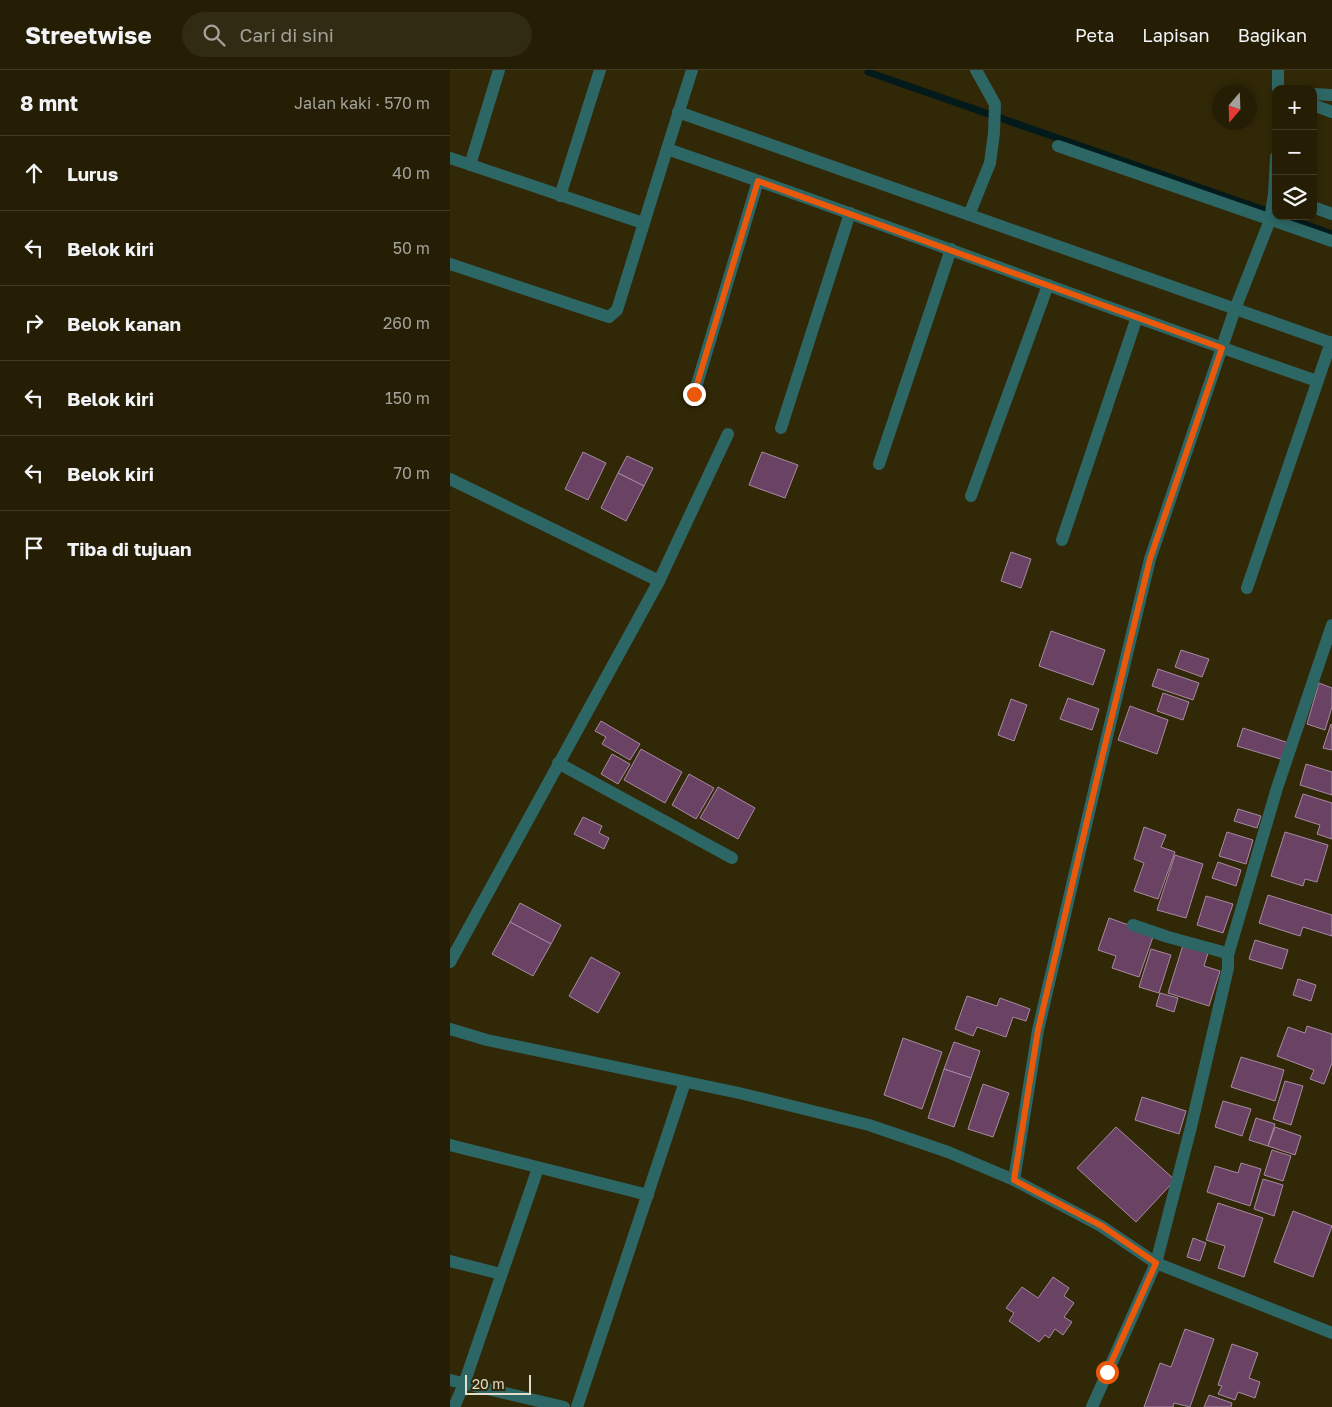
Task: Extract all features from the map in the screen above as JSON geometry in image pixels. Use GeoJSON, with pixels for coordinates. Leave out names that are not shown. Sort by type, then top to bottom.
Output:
{"type":"FeatureCollection","features":[{"type":"Feature","properties":{"kind":"street"},"geometry":{"type":"LineString","coordinates":[[470,165],[499,70]]}},
{"type":"Feature","properties":{"kind":"street"},"geometry":{"type":"LineString","coordinates":[[560,196],[600,70]]}},
{"type":"Feature","properties":{"kind":"street"},"geometry":{"type":"LineString","coordinates":[[450,264],[609,317],[618,310],[643,223],[692,70]]}},
{"type":"Feature","properties":{"kind":"street"},"geometry":{"type":"LineString","coordinates":[[969,215],[990,163],[994,133],[995,104],[976,70]]}},
{"type":"Feature","properties":{"kind":"street"},"geometry":{"type":"LineString","coordinates":[[1278,70],[1278,85]]}},
{"type":"Feature","properties":{"kind":"street"},"geometry":{"type":"LineString","coordinates":[[1317,94],[1332,95]]}},
{"type":"Feature","properties":{"kind":"street"},"geometry":{"type":"LineString","coordinates":[[1317,106],[1332,112]]}},
{"type":"Feature","properties":{"kind":"street"},"geometry":{"type":"LineString","coordinates":[[678,112],[1331,342],[1247,588]]}},
{"type":"Feature","properties":{"kind":"street"},"geometry":{"type":"LineString","coordinates":[[1058,146],[1332,241]]}},
{"type":"Feature","properties":{"kind":"street"},"geometry":{"type":"LineString","coordinates":[[667,149],[1318,381]]}},
{"type":"Feature","properties":{"kind":"street"},"geometry":{"type":"LineString","coordinates":[[450,158],[643,223]]}},
{"type":"Feature","properties":{"kind":"street"},"geometry":{"type":"LineString","coordinates":[[694,394],[758,181]]}},
{"type":"Feature","properties":{"kind":"street"},"geometry":{"type":"LineString","coordinates":[[1317,208],[1332,214]]}},
{"type":"Feature","properties":{"kind":"street"},"geometry":{"type":"LineString","coordinates":[[1014,1180],[1038,1030],[1150,559],[1235,309],[1270,220],[1272,210]]}},
{"type":"Feature","properties":{"kind":"street"},"geometry":{"type":"LineString","coordinates":[[781,428],[850,213]]}},
{"type":"Feature","properties":{"kind":"street"},"geometry":{"type":"LineString","coordinates":[[878,464],[950,249]]}},
{"type":"Feature","properties":{"kind":"street"},"geometry":{"type":"LineString","coordinates":[[971,496],[1048,285]]}},
{"type":"Feature","properties":{"kind":"street"},"geometry":{"type":"LineString","coordinates":[[1062,540],[1137,317]]}},
{"type":"Feature","properties":{"kind":"street"},"geometry":{"type":"LineString","coordinates":[[450,962],[659,581],[728,434]]}},
{"type":"Feature","properties":{"kind":"street"},"geometry":{"type":"LineString","coordinates":[[450,479],[659,581]]}},
{"type":"Feature","properties":{"kind":"street"},"geometry":{"type":"LineString","coordinates":[[1092,1407],[1156,1263],[1196,1108],[1228,968],[1228,956],[1277,788],[1332,625]]}},
{"type":"Feature","properties":{"kind":"street"},"geometry":{"type":"LineString","coordinates":[[558,763],[732,858]]}},
{"type":"Feature","properties":{"kind":"street"},"geometry":{"type":"LineString","coordinates":[[1133,925],[1223,952],[1228,956]]}},
{"type":"Feature","properties":{"kind":"street"},"geometry":{"type":"LineString","coordinates":[[450,1029],[487,1040],[800,1107],[869,1125],[948,1152],[1014,1180],[1102,1226],[1156,1263],[1332,1332]]}},
{"type":"Feature","properties":{"kind":"street"},"geometry":{"type":"LineString","coordinates":[[577,1407],[685,1082]]}},
{"type":"Feature","properties":{"kind":"street"},"geometry":{"type":"LineString","coordinates":[[450,1145],[648,1195]]}},
{"type":"Feature","properties":{"kind":"street"},"geometry":{"type":"LineString","coordinates":[[454,1407],[464,1384],[538,1168]]}},
{"type":"Feature","properties":{"kind":"street"},"geometry":{"type":"LineString","coordinates":[[450,1261],[501,1274]]}},
{"type":"Feature","properties":{"kind":"street"},"geometry":{"type":"LineString","coordinates":[[450,1380],[564,1407]]}},
{"type":"Feature","properties":{"kind":"building"},"geometry":{"type":"Polygon","coordinates":[[[583,452],[606,463],[588,500],[565,489],[583,452]]]}},
{"type":"Feature","properties":{"kind":"building"},"geometry":{"type":"Polygon","coordinates":[[[762,452],[798,465],[785,498],[749,485],[762,452]]]}},
{"type":"Feature","properties":{"kind":"building"},"geometry":{"type":"Polygon","coordinates":[[[627,456],[653,468],[644,486],[618,473],[627,456]]]}},
{"type":"Feature","properties":{"kind":"building"},"geometry":{"type":"Polygon","coordinates":[[[618,473],[644,486],[626,521],[601,508],[618,473]]]}},
{"type":"Feature","properties":{"kind":"building"},"geometry":{"type":"Polygon","coordinates":[[[1011,552],[1031,559],[1021,588],[1001,581],[1011,552]]]}},
{"type":"Feature","properties":{"kind":"building"},"geometry":{"type":"Polygon","coordinates":[[[1051,631],[1105,650],[1093,685],[1039,666],[1051,631]]]}},
{"type":"Feature","properties":{"kind":"building"},"geometry":{"type":"Polygon","coordinates":[[[1181,650],[1209,659],[1202,677],[1175,667],[1181,650]]]}},
{"type":"Feature","properties":{"kind":"building"},"geometry":{"type":"Polygon","coordinates":[[[1158,669],[1199,683],[1193,700],[1152,686],[1158,669]]]}},
{"type":"Feature","properties":{"kind":"building"},"geometry":{"type":"Polygon","coordinates":[[[1319,683],[1332,688],[1332,707],[1325,730],[1307,724],[1319,683]]]}},
{"type":"Feature","properties":{"kind":"building"},"geometry":{"type":"Polygon","coordinates":[[[1163,693],[1189,702],[1183,720],[1157,711],[1163,693]]]}},
{"type":"Feature","properties":{"kind":"building"},"geometry":{"type":"Polygon","coordinates":[[[1068,698],[1099,709],[1092,730],[1060,719],[1068,698]]]}},
{"type":"Feature","properties":{"kind":"building"},"geometry":{"type":"Polygon","coordinates":[[[1011,699],[1027,705],[1014,741],[998,735],[1011,699]]]}},
{"type":"Feature","properties":{"kind":"building"},"geometry":{"type":"Polygon","coordinates":[[[1130,706],[1168,720],[1157,754],[1118,740],[1130,706]]]}},
{"type":"Feature","properties":{"kind":"building"},"geometry":{"type":"Polygon","coordinates":[[[601,721],[640,744],[630,760],[602,744],[606,737],[595,731],[601,721]]]}},
{"type":"Feature","properties":{"kind":"building"},"geometry":{"type":"Polygon","coordinates":[[[1332,725],[1332,750],[1323,748],[1332,725]]]}},
{"type":"Feature","properties":{"kind":"building"},"geometry":{"type":"Polygon","coordinates":[[[1243,728],[1289,743],[1284,760],[1237,746],[1243,728]]]}},
{"type":"Feature","properties":{"kind":"building"},"geometry":{"type":"Polygon","coordinates":[[[641,749],[682,772],[665,803],[624,780],[641,749]]]}},
{"type":"Feature","properties":{"kind":"building"},"geometry":{"type":"Polygon","coordinates":[[[612,754],[630,764],[618,784],[601,774],[612,754]]]}},
{"type":"Feature","properties":{"kind":"building"},"geometry":{"type":"Polygon","coordinates":[[[1306,764],[1332,772],[1332,795],[1300,785],[1306,764]]]}},
{"type":"Feature","properties":{"kind":"building"},"geometry":{"type":"Polygon","coordinates":[[[689,774],[714,788],[696,819],[672,805],[689,774]]]}},
{"type":"Feature","properties":{"kind":"building"},"geometry":{"type":"Polygon","coordinates":[[[718,787],[755,808],[738,839],[700,818],[718,787]]]}},
{"type":"Feature","properties":{"kind":"building"},"geometry":{"type":"Polygon","coordinates":[[[1303,794],[1332,803],[1332,839],[1317,834],[1320,825],[1295,817],[1303,794]]]}},
{"type":"Feature","properties":{"kind":"building"},"geometry":{"type":"Polygon","coordinates":[[[1238,809],[1261,816],[1257,828],[1234,821],[1238,809]]]}},
{"type":"Feature","properties":{"kind":"building"},"geometry":{"type":"Polygon","coordinates":[[[583,817],[602,826],[599,833],[609,838],[604,849],[574,834],[583,817]]]}},
{"type":"Feature","properties":{"kind":"building"},"geometry":{"type":"Polygon","coordinates":[[[1144,827],[1166,835],[1161,847],[1175,852],[1158,899],[1134,891],[1144,863],[1134,859],[1144,827]]]}},
{"type":"Feature","properties":{"kind":"building"},"geometry":{"type":"Polygon","coordinates":[[[1227,832],[1253,840],[1246,864],[1219,856],[1227,832]]]}},
{"type":"Feature","properties":{"kind":"building"},"geometry":{"type":"Polygon","coordinates":[[[1285,832],[1328,845],[1317,882],[1305,879],[1303,886],[1271,876],[1285,832]]]}},
{"type":"Feature","properties":{"kind":"building"},"geometry":{"type":"Polygon","coordinates":[[[1175,855],[1203,864],[1186,918],[1157,910],[1175,855]]]}},
{"type":"Feature","properties":{"kind":"building"},"geometry":{"type":"Polygon","coordinates":[[[1218,862],[1241,870],[1236,886],[1212,878],[1218,862]]]}},
{"type":"Feature","properties":{"kind":"building"},"geometry":{"type":"Polygon","coordinates":[[[1268,895],[1332,915],[1332,936],[1303,927],[1300,936],[1259,923],[1268,895]]]}},
{"type":"Feature","properties":{"kind":"building"},"geometry":{"type":"Polygon","coordinates":[[[1206,896],[1233,904],[1223,933],[1197,925],[1206,896]]]}},
{"type":"Feature","properties":{"kind":"building"},"geometry":{"type":"Polygon","coordinates":[[[520,903],[561,925],[551,944],[510,922],[520,903]]]}},
{"type":"Feature","properties":{"kind":"building"},"geometry":{"type":"Polygon","coordinates":[[[1109,918],[1154,934],[1139,977],[1112,968],[1116,956],[1098,950],[1109,918]]]}},
{"type":"Feature","properties":{"kind":"building"},"geometry":{"type":"Polygon","coordinates":[[[510,922],[551,944],[533,976],[492,954],[510,922]]]}},
{"type":"Feature","properties":{"kind":"building"},"geometry":{"type":"Polygon","coordinates":[[[1255,940],[1288,950],[1282,969],[1249,959],[1255,940]]]}},
{"type":"Feature","properties":{"kind":"building"},"geometry":{"type":"Polygon","coordinates":[[[1183,945],[1208,953],[1204,966],[1220,971],[1209,1006],[1168,993],[1183,945]]]}},
{"type":"Feature","properties":{"kind":"building"},"geometry":{"type":"Polygon","coordinates":[[[1151,949],[1171,955],[1159,993],[1139,987],[1151,949]]]}},
{"type":"Feature","properties":{"kind":"building"},"geometry":{"type":"Polygon","coordinates":[[[591,957],[620,973],[598,1013],[569,996],[591,957]]]}},
{"type":"Feature","properties":{"kind":"building"},"geometry":{"type":"Polygon","coordinates":[[[1298,979],[1316,985],[1311,1001],[1293,995],[1298,979]]]}},
{"type":"Feature","properties":{"kind":"building"},"geometry":{"type":"Polygon","coordinates":[[[1160,993],[1178,998],[1174,1012],[1156,1006],[1160,993]]]}},
{"type":"Feature","properties":{"kind":"building"},"geometry":{"type":"Polygon","coordinates":[[[967,996],[997,1006],[1000,998],[1030,1009],[1026,1021],[1013,1017],[1006,1037],[977,1027],[973,1036],[955,1029],[967,996]]]}},
{"type":"Feature","properties":{"kind":"building"},"geometry":{"type":"Polygon","coordinates":[[[1307,1026],[1332,1034],[1332,1063],[1324,1084],[1310,1079],[1314,1070],[1277,1056],[1288,1027],[1305,1033],[1307,1026]]]}},
{"type":"Feature","properties":{"kind":"building"},"geometry":{"type":"Polygon","coordinates":[[[903,1038],[942,1052],[922,1109],[884,1095],[903,1038]]]}},
{"type":"Feature","properties":{"kind":"building"},"geometry":{"type":"Polygon","coordinates":[[[954,1042],[980,1051],[971,1078],[944,1069],[954,1042]]]}},
{"type":"Feature","properties":{"kind":"building"},"geometry":{"type":"Polygon","coordinates":[[[1241,1057],[1284,1070],[1275,1101],[1231,1087],[1241,1057]]]}},
{"type":"Feature","properties":{"kind":"building"},"geometry":{"type":"Polygon","coordinates":[[[944,1069],[971,1078],[954,1127],[928,1118],[944,1069]]]}},
{"type":"Feature","properties":{"kind":"building"},"geometry":{"type":"Polygon","coordinates":[[[1285,1081],[1303,1086],[1291,1125],[1273,1119],[1285,1081]]]}},
{"type":"Feature","properties":{"kind":"building"},"geometry":{"type":"Polygon","coordinates":[[[983,1084],[1009,1093],[993,1137],[968,1129],[983,1084]]]}},
{"type":"Feature","properties":{"kind":"building"},"geometry":{"type":"Polygon","coordinates":[[[1142,1097],[1186,1111],[1179,1134],[1135,1120],[1142,1097]]]}},
{"type":"Feature","properties":{"kind":"building"},"geometry":{"type":"Polygon","coordinates":[[[1223,1101],[1251,1109],[1242,1136],[1215,1127],[1223,1101]]]}},
{"type":"Feature","properties":{"kind":"building"},"geometry":{"type":"Polygon","coordinates":[[[1256,1118],[1275,1124],[1268,1146],[1249,1140],[1256,1118]]]}},
{"type":"Feature","properties":{"kind":"building"},"geometry":{"type":"Polygon","coordinates":[[[1116,1127],[1175,1180],[1136,1222],[1077,1168],[1116,1127]]]}},
{"type":"Feature","properties":{"kind":"building"},"geometry":{"type":"Polygon","coordinates":[[[1275,1127],[1301,1136],[1295,1155],[1268,1146],[1275,1127]]]}},
{"type":"Feature","properties":{"kind":"building"},"geometry":{"type":"Polygon","coordinates":[[[1272,1150],[1291,1156],[1283,1181],[1264,1175],[1272,1150]]]}},
{"type":"Feature","properties":{"kind":"building"},"geometry":{"type":"Polygon","coordinates":[[[1241,1163],[1261,1169],[1250,1206],[1207,1192],[1215,1166],[1238,1173],[1241,1163]]]}},
{"type":"Feature","properties":{"kind":"building"},"geometry":{"type":"Polygon","coordinates":[[[1263,1179],[1283,1185],[1274,1216],[1254,1209],[1263,1179]]]}},
{"type":"Feature","properties":{"kind":"building"},"geometry":{"type":"Polygon","coordinates":[[[1218,1203],[1263,1218],[1244,1277],[1218,1268],[1225,1246],[1206,1240],[1218,1203]]]}},
{"type":"Feature","properties":{"kind":"building"},"geometry":{"type":"Polygon","coordinates":[[[1293,1211],[1332,1226],[1313,1277],[1274,1262],[1293,1211]]]}},
{"type":"Feature","properties":{"kind":"building"},"geometry":{"type":"Polygon","coordinates":[[[1193,1238],[1206,1243],[1200,1261],[1187,1257],[1193,1238]]]}},
{"type":"Feature","properties":{"kind":"building"},"geometry":{"type":"Polygon","coordinates":[[[1053,1277],[1069,1288],[1064,1296],[1074,1303],[1064,1317],[1072,1322],[1063,1335],[1055,1329],[1049,1338],[1045,1335],[1039,1342],[1009,1321],[1014,1313],[1006,1308],[1022,1287],[1038,1298],[1053,1277]]]}},
{"type":"Feature","properties":{"kind":"building"},"geometry":{"type":"Polygon","coordinates":[[[1185,1329],[1214,1339],[1190,1407],[1174,1403],[1173,1407],[1144,1407],[1160,1363],[1171,1367],[1185,1329]]]}},
{"type":"Feature","properties":{"kind":"building"},"geometry":{"type":"Polygon","coordinates":[[[1232,1344],[1258,1353],[1249,1378],[1260,1382],[1255,1398],[1238,1392],[1235,1400],[1218,1394],[1222,1386],[1218,1385],[1232,1344]]]}},
{"type":"Feature","properties":{"kind":"building"},"geometry":{"type":"Polygon","coordinates":[[[1209,1395],[1232,1403],[1231,1407],[1204,1407],[1209,1395]]]}},
{"type":"Feature","properties":{"kind":"waterway"},"geometry":{"type":"LineString","coordinates":[[868,72],[1272,213]]}},
{"type":"Feature","properties":{"kind":"waterway"},"geometry":{"type":"LineString","coordinates":[[1293,220],[1332,234]]}},
{"type":"Feature","properties":{"kind":"route"},"geometry":{"type":"LineString","coordinates":[[694,394],[758,181],[1222,348],[1150,559],[1038,1030],[1014,1180],[1102,1226],[1156,1263],[1107,1372]]}}]}
